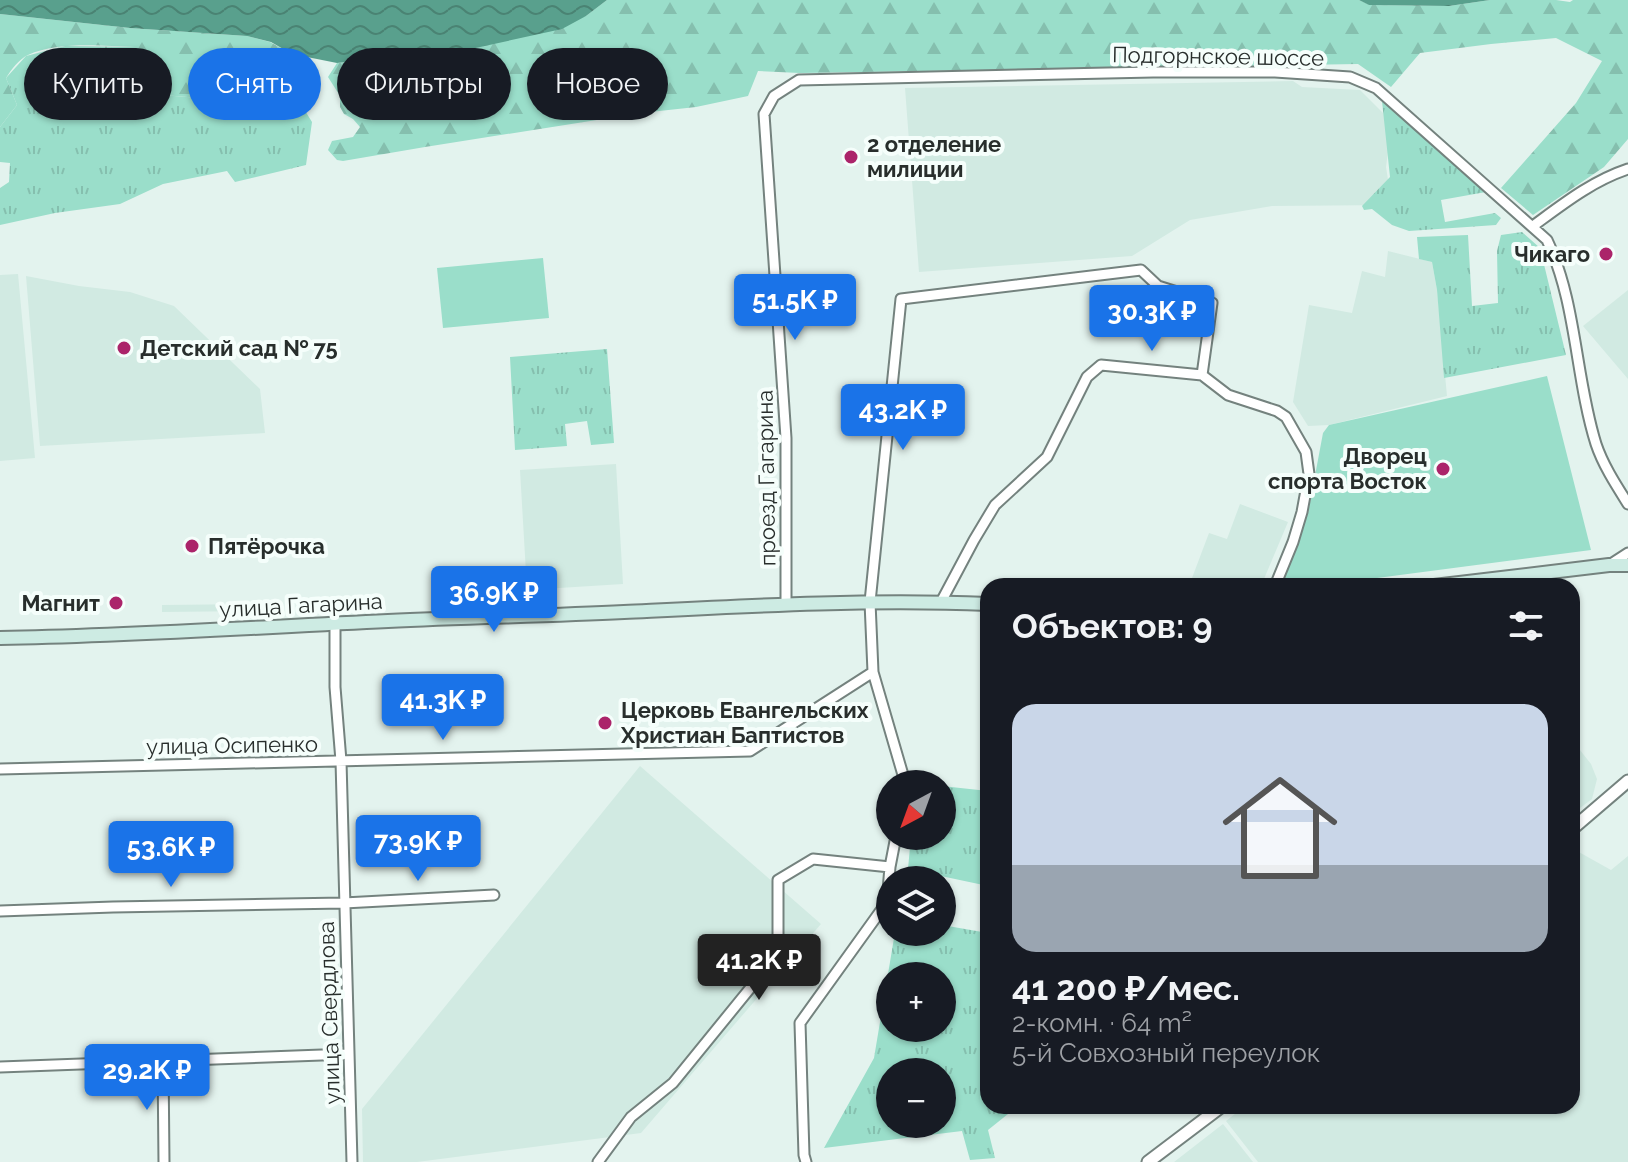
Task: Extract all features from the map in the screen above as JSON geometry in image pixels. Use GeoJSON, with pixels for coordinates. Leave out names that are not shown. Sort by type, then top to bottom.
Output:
{"type":"FeatureCollection","features":[{"type":"Feature","properties":{"kind":"main road"},"geometry":{"type":"LineString","coordinates":[[1501,578],[1628,565]]}},
{"type":"Feature","properties":{"kind":"main road","name":"улица Гагарина"},"geometry":{"type":"LineString","coordinates":[[0,638],[870,602],[980,604]]}},
{"type":"Feature","properties":{"kind":"street","name":"Подгорнское шоссе"},"geometry":{"type":"LineString","coordinates":[[799,80],[1275,72],[1350,77],[1376,88],[1547,240],[1557,261],[1596,443],[1626,501]]}},
{"type":"Feature","properties":{"kind":"street","name":"проезд Гагарина"},"geometry":{"type":"LineString","coordinates":[[786,605],[786,438],[764,114],[774,96],[799,80]]}},
{"type":"Feature","properties":{"kind":"street"},"geometry":{"type":"LineString","coordinates":[[1533,226],[1578,193],[1628,169]]}},
{"type":"Feature","properties":{"kind":"street"},"geometry":{"type":"LineString","coordinates":[[902,770],[873,672],[870,602],[901,299],[1141,270],[1158,286],[1212,303],[1202,375]]}},
{"type":"Feature","properties":{"kind":"street"},"geometry":{"type":"LineString","coordinates":[[941,602],[995,505],[1047,457],[1087,377],[1101,365],[1202,375],[1228,395],[1277,411],[1286,417],[1306,452],[1309,474],[1302,512],[1278,578]]}},
{"type":"Feature","properties":{"kind":"street"},"geometry":{"type":"LineString","coordinates":[[1609,565],[1628,553]]}},
{"type":"Feature","properties":{"kind":"street","name":"улица Свердлова"},"geometry":{"type":"LineString","coordinates":[[335,623],[352,1162]]}},
{"type":"Feature","properties":{"kind":"street","name":"улица Осипенко"},"geometry":{"type":"LineString","coordinates":[[0,769],[750,751],[873,672]]}},
{"type":"Feature","properties":{"kind":"street"},"geometry":{"type":"LineString","coordinates":[[1580,822],[1628,781]]}},
{"type":"Feature","properties":{"kind":"street"},"geometry":{"type":"LineString","coordinates":[[598,1162],[631,1117],[673,1083],[778,954],[778,880],[813,859],[880,866]]}},
{"type":"Feature","properties":{"kind":"street"},"geometry":{"type":"LineString","coordinates":[[0,911],[344,903],[494,895]]}},
{"type":"Feature","properties":{"kind":"street"},"geometry":{"type":"LineString","coordinates":[[806,1162],[800,1023],[876,917]]}},
{"type":"Feature","properties":{"kind":"street"},"geometry":{"type":"LineString","coordinates":[[0,1067],[349,1054]]}},
{"type":"Feature","properties":{"kind":"street"},"geometry":{"type":"LineString","coordinates":[[163,1061],[164,1162]]}},
{"type":"Feature","properties":{"kind":"street"},"geometry":{"type":"LineString","coordinates":[[1148,1162],[1211,1114]]}},
{"type":"Feature","properties":{"kind":"shaded area"},"geometry":{"type":"Polygon","coordinates":[[[1293,81],[1302,87],[1360,90],[1392,122],[1386,167],[1392,205],[1272,206],[1190,220],[1132,256],[919,272],[905,88],[1293,81]]]}},
{"type":"Feature","properties":{"kind":"shaded area"},"geometry":{"type":"Polygon","coordinates":[[[1388,251],[1432,262],[1447,396],[1329,425],[1308,426],[1293,402],[1309,305],[1352,313],[1362,271],[1385,277],[1388,251]]]}},
{"type":"Feature","properties":{"kind":"shaded area"},"geometry":{"type":"Polygon","coordinates":[[[18,274],[35,458],[0,461],[0,275],[18,274]]]}},
{"type":"Feature","properties":{"kind":"shaded area","name":"Детский сад № 75"},"geometry":{"type":"Polygon","coordinates":[[[26,276],[130,292],[174,306],[260,389],[265,433],[40,446],[26,276]]]}},
{"type":"Feature","properties":{"kind":"shaded area"},"geometry":{"type":"Polygon","coordinates":[[[1628,290],[1628,379],[1583,326],[1628,290]]]}},
{"type":"Feature","properties":{"kind":"shaded area"},"geometry":{"type":"Polygon","coordinates":[[[616,464],[623,584],[527,590],[520,470],[616,464]]]}},
{"type":"Feature","properties":{"kind":"shaded area"},"geometry":{"type":"Polygon","coordinates":[[[1240,504],[1288,522],[1264,578],[1192,578],[1209,533],[1227,539],[1240,504]]]}},
{"type":"Feature","properties":{"kind":"shaded area"},"geometry":{"type":"Polygon","coordinates":[[[263,604],[263,611],[162,612],[162,605],[263,604]]]}},
{"type":"Feature","properties":{"kind":"shaded area"},"geometry":{"type":"Polygon","coordinates":[[[1580,750],[1591,764],[1597,779],[1592,799],[1580,808],[1580,750]]]}},
{"type":"Feature","properties":{"kind":"shaded area"},"geometry":{"type":"Polygon","coordinates":[[[640,766],[821,924],[641,1133],[417,1162],[363,1162],[362,1109],[640,766]]]}},
{"type":"Feature","properties":{"kind":"shaded area"},"geometry":{"type":"Polygon","coordinates":[[[1580,853],[1611,870],[1628,856],[1628,1162],[1258,1162],[1226,1121],[1235,1114],[1580,1114],[1580,853]]]}},
{"type":"Feature","properties":{"kind":"shaded area"},"geometry":{"type":"Polygon","coordinates":[[[1223,1124],[1253,1162],[1174,1162],[1223,1124]]]}},
{"type":"Feature","properties":{"kind":"green space"},"geometry":{"type":"Polygon","coordinates":[[[607,0],[1359,0],[1370,5],[1449,6],[1490,0],[1628,0],[1628,139],[1604,167],[1533,215],[1501,188],[1576,103],[1602,61],[1556,38],[1420,53],[1391,87],[1358,64],[800,73],[758,71],[748,96],[668,110],[668,48],[527,48],[527,120],[597,120],[343,161],[337,160],[328,150],[332,141],[353,137],[360,127],[354,120],[511,120],[511,48],[422,48],[586,16],[607,0]]]}},
{"type":"Feature","properties":{"kind":"green space"},"geometry":{"type":"Polygon","coordinates":[[[0,14],[130,28],[247,36],[281,48],[188,48],[188,97],[172,96],[172,48],[81,45],[24,48],[24,57],[6,78],[17,105],[0,127],[0,14]]]}},
{"type":"Feature","properties":{"kind":"green space"},"geometry":{"type":"Polygon","coordinates":[[[65,46],[137,48],[57,48],[65,46]]]}},
{"type":"Feature","properties":{"kind":"green space"},"geometry":{"type":"Polygon","coordinates":[[[24,58],[24,120],[172,120],[172,96],[188,97],[188,120],[311,120],[306,165],[235,182],[227,171],[163,184],[120,204],[0,225],[0,188],[9,182],[10,163],[0,162],[0,127],[17,105],[6,78],[24,58]]]}},
{"type":"Feature","properties":{"kind":"green space"},"geometry":{"type":"Polygon","coordinates":[[[337,63],[337,91],[328,77],[337,63]]]}},
{"type":"Feature","properties":{"kind":"green space"},"geometry":{"type":"Polygon","coordinates":[[[1382,101],[1486,192],[1441,200],[1445,222],[1495,213],[1501,218],[1496,225],[1409,231],[1392,225],[1372,209],[1364,210],[1362,206],[1390,177],[1382,101]]]}},
{"type":"Feature","properties":{"kind":"green space"},"geometry":{"type":"Polygon","coordinates":[[[1522,232],[1540,248],[1566,355],[1444,378],[1432,262],[1419,259],[1417,237],[1468,235],[1472,306],[1498,303],[1497,251],[1501,235],[1522,232]]]}},
{"type":"Feature","properties":{"kind":"green space"},"geometry":{"type":"Polygon","coordinates":[[[543,258],[549,318],[443,328],[437,268],[543,258]]]}},
{"type":"Feature","properties":{"kind":"green space"},"geometry":{"type":"Polygon","coordinates":[[[607,349],[614,443],[591,445],[587,421],[565,424],[567,446],[515,450],[510,357],[607,349]]]}},
{"type":"Feature","properties":{"kind":"green space","name":"Дворец спорта Восток"},"geometry":{"type":"Polygon","coordinates":[[[1547,376],[1591,550],[1377,578],[1283,578],[1308,513],[1323,433],[1329,425],[1547,376]]]}},
{"type":"Feature","properties":{"kind":"green space"},"geometry":{"type":"Polygon","coordinates":[[[956,788],[980,790],[980,884],[956,879],[956,866],[908,866],[910,850],[956,850],[956,788]]]}},
{"type":"Feature","properties":{"kind":"green space"},"geometry":{"type":"Polygon","coordinates":[[[956,927],[980,932],[980,1114],[1008,1114],[988,1130],[995,1158],[970,1160],[962,1131],[956,1132],[956,1058],[876,1058],[876,1138],[905,1138],[824,1148],[874,1058],[877,1042],[956,1042],[956,962],[890,962],[893,946],[956,946],[956,927]]]}},
{"type":"Feature","properties":{"kind":"water"},"geometry":{"type":"Polygon","coordinates":[[[0,0],[607,0],[562,29],[475,48],[337,48],[337,63],[321,60],[321,48],[282,48],[247,36],[130,28],[0,14],[0,0]]]}},
{"type":"Feature","properties":{"kind":"water"},"geometry":{"type":"Polygon","coordinates":[[[1359,0],[1490,0],[1449,6],[1369,5],[1359,0]]]}},
{"type":"Feature","properties":{"kind":"place","name":"2 отделение милиции"},"geometry":{"type":"Point","coordinates":[851,157]}},
{"type":"Feature","properties":{"kind":"place","name":"Чикаго"},"geometry":{"type":"Point","coordinates":[1606,254]}},
{"type":"Feature","properties":{"kind":"place","name":"Детский сад № 75"},"geometry":{"type":"Point","coordinates":[124,348]}},
{"type":"Feature","properties":{"kind":"place","name":"Дворец спорта Восток"},"geometry":{"type":"Point","coordinates":[1443,469]}},
{"type":"Feature","properties":{"kind":"place","name":"Пятёрочка"},"geometry":{"type":"Point","coordinates":[192,546]}},
{"type":"Feature","properties":{"kind":"place","name":"Магнит"},"geometry":{"type":"Point","coordinates":[116,603]}},
{"type":"Feature","properties":{"kind":"place","name":"Церковь Евангельских Христиан Баптистов"},"geometry":{"type":"Point","coordinates":[605,723]}}]}
